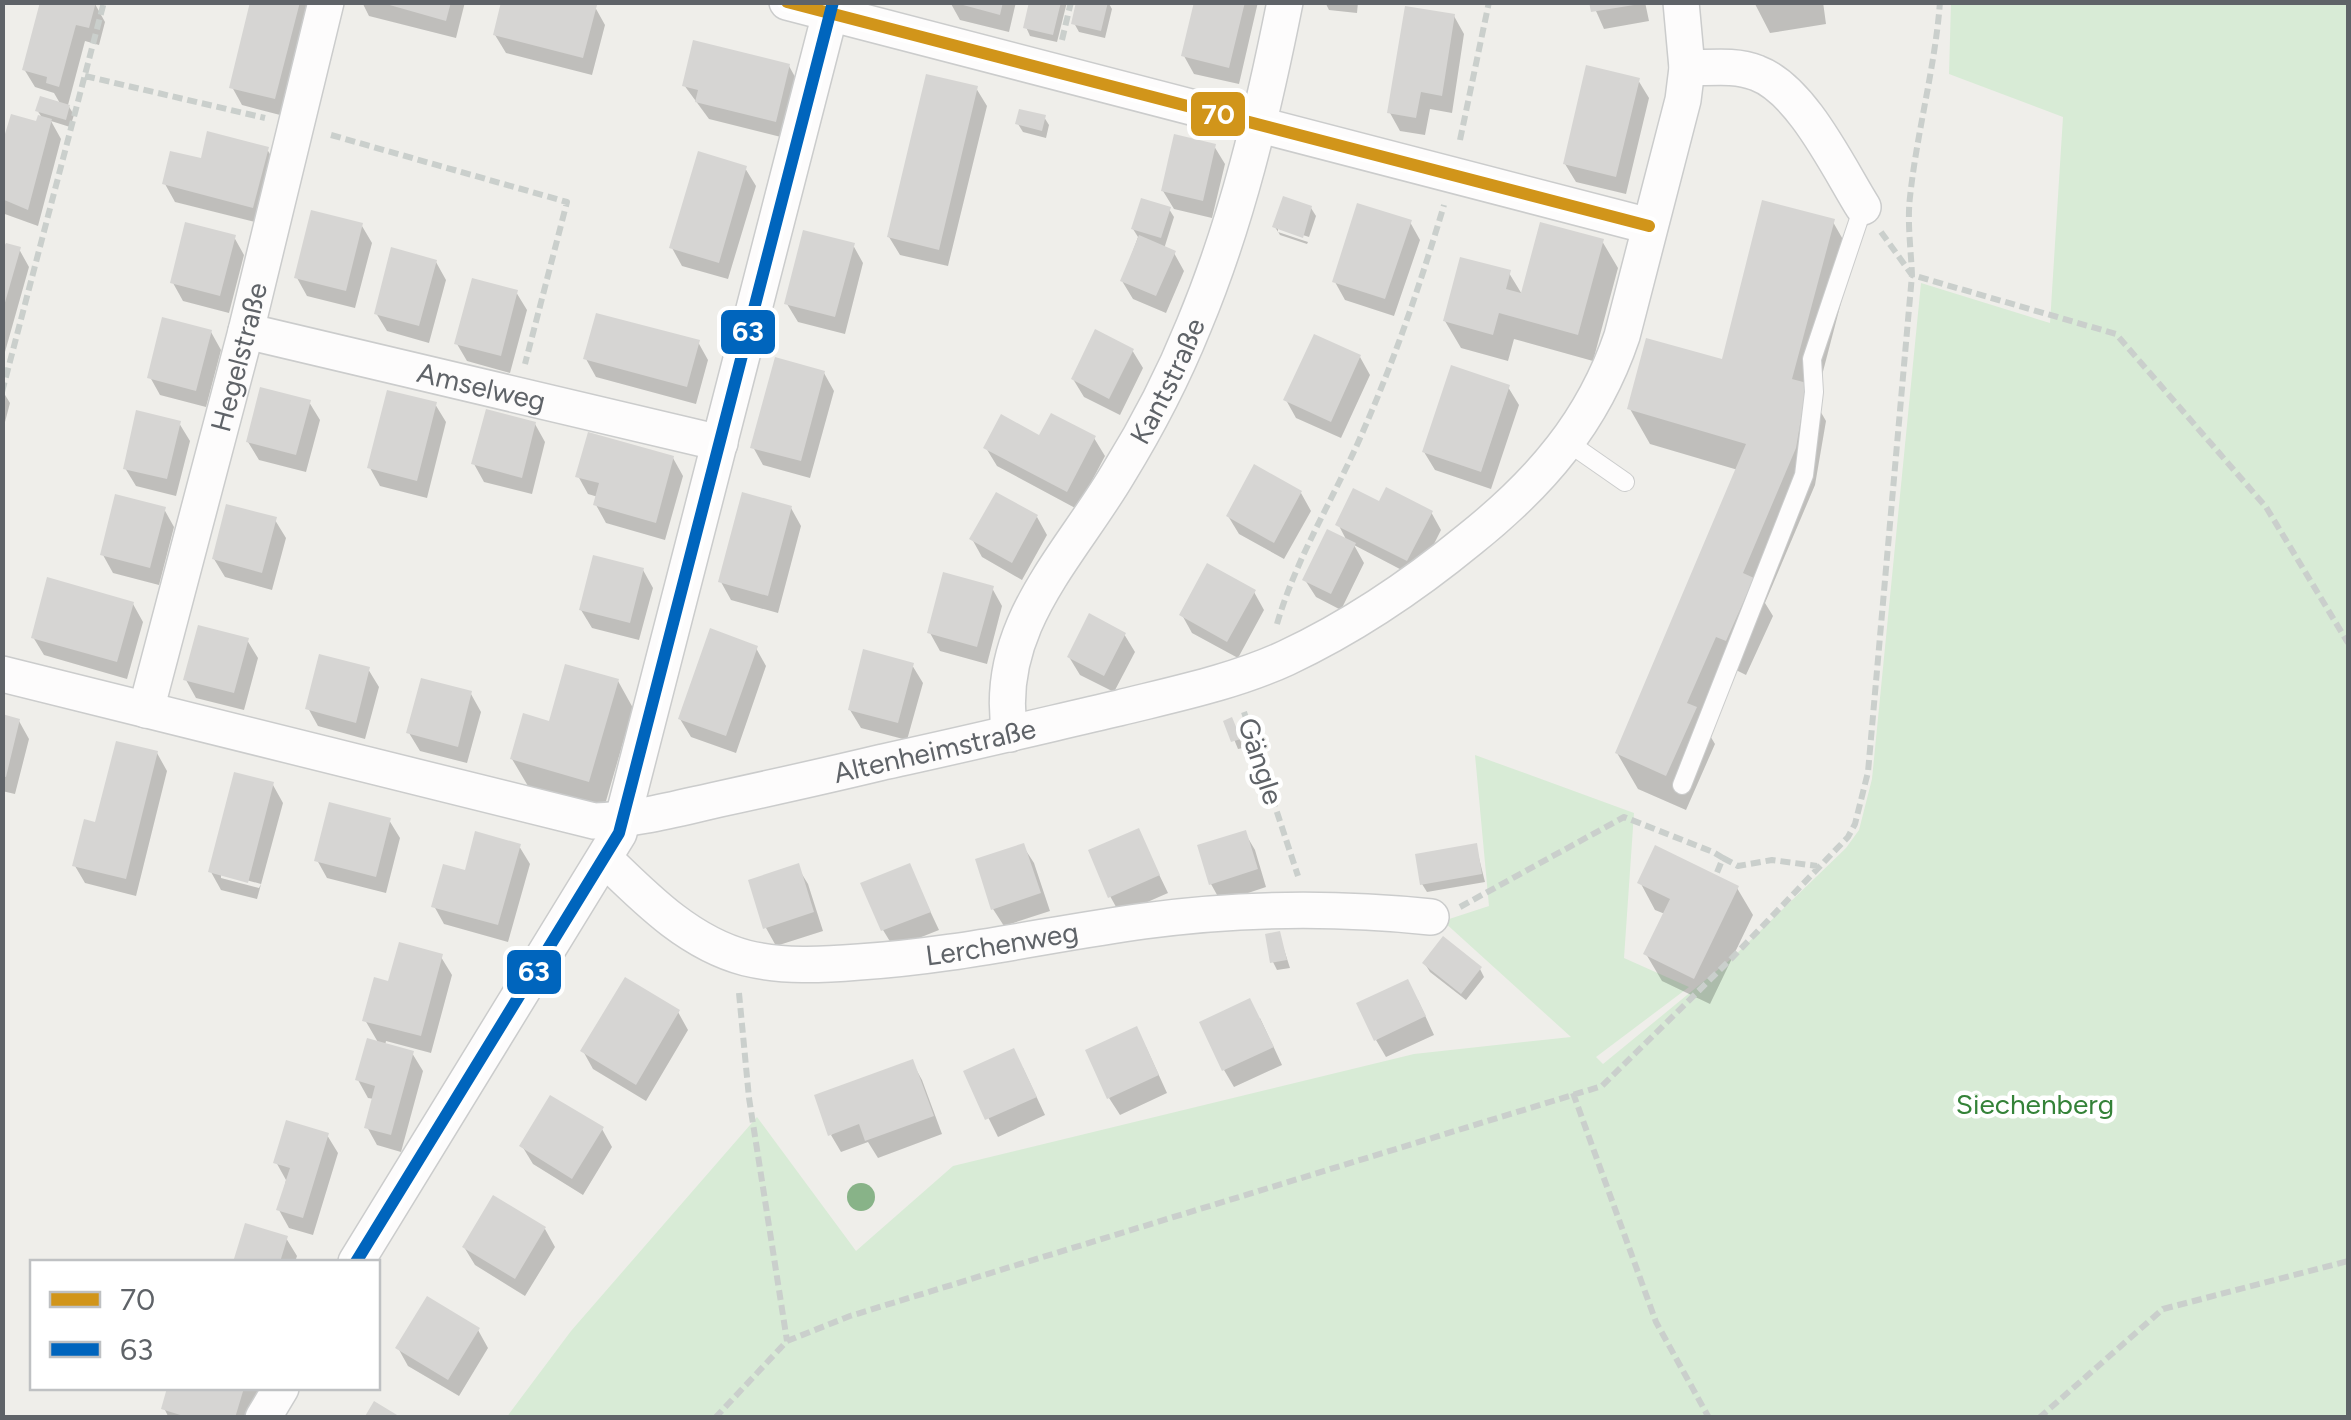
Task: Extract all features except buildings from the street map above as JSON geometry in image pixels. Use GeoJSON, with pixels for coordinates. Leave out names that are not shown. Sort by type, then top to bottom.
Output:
{"type":"FeatureCollection","features":[{"type":"Feature","properties":{"kind":"street","name":"Hegelstraße"},"geometry":{"type":"LineString","coordinates":[[146,710],[246,331],[326,2]]}},
{"type":"Feature","properties":{"kind":"street"},"geometry":{"type":"LineString","coordinates":[[787,2],[832,8],[1648,226]]}},
{"type":"Feature","properties":{"kind":"street","name":"Kantstraße"},"geometry":{"type":"LineString","coordinates":[[1010,734],[1006,692],[1014,647],[1023,626],[1118,475],[1179,360],[1215,272],[1258,124],[1285,2]]}},
{"type":"Feature","properties":{"kind":"street","name":"Altenheimstraße"},"geometry":{"type":"LineString","coordinates":[[2,674],[577,819],[623,819],[1010,734],[1233,678],[1284,659],[1399,594],[1436,566],[1520,497],[1569,443],[1612,366],[1684,100],[1687,68],[1681,2]]}},
{"type":"Feature","properties":{"kind":"street"},"geometry":{"type":"LineString","coordinates":[[357,1260],[605,859],[623,819],[832,8]]}},
{"type":"Feature","properties":{"kind":"street"},"geometry":{"type":"LineString","coordinates":[[1687,68],[1738,68],[1771,80],[1806,117],[1863,207]]}},
{"type":"Feature","properties":{"kind":"street","name":"Amselweg"},"geometry":{"type":"LineString","coordinates":[[246,331],[720,443]]}},
{"type":"Feature","properties":{"kind":"street","name":"Lerchenweg"},"geometry":{"type":"LineString","coordinates":[[605,859],[686,930],[718,948],[779,963],[895,960],[1214,913],[1344,910],[1431,918]]}},
{"type":"Feature","properties":{"kind":"street"},"geometry":{"type":"LineString","coordinates":[[263,1418],[280,1390]]}},
{"type":"Feature","properties":{"kind":"lane"},"geometry":{"type":"LineString","coordinates":[[1682,786],[1804,475],[1814,392],[1812,360],[1863,207]]}},
{"type":"Feature","properties":{"kind":"lane"},"geometry":{"type":"LineString","coordinates":[[1569,443],[1625,482]]}},
{"type":"Feature","properties":{"kind":"path"},"geometry":{"type":"LineString","coordinates":[[2,392],[104,2]]}},
{"type":"Feature","properties":{"kind":"path"},"geometry":{"type":"LineString","coordinates":[[1284,659],[1276,626],[1289,584],[1363,432],[1409,322],[1453,175],[1489,2]]}},
{"type":"Feature","properties":{"kind":"path"},"geometry":{"type":"LineString","coordinates":[[715,1418],[787,1341],[850,1316],[1602,1086],[1732,959],[1848,836],[1855,824],[1868,772],[1912,275],[1910,201],[1922,111],[1936,50],[1940,2]]}},
{"type":"Feature","properties":{"kind":"path"},"geometry":{"type":"LineString","coordinates":[[85,76],[296,125],[566,202],[517,394]]}},
{"type":"Feature","properties":{"kind":"path"},"geometry":{"type":"LineString","coordinates":[[1863,207],[1912,275],[2116,334],[2266,508],[2348,643]]}},
{"type":"Feature","properties":{"kind":"path","name":"Gängle"},"geometry":{"type":"LineString","coordinates":[[1233,678],[1288,845]]}},
{"type":"Feature","properties":{"kind":"path"},"geometry":{"type":"LineString","coordinates":[[1431,918],[1516,879],[1624,817],[1738,866],[1772,860],[1817,866]]}},
{"type":"Feature","properties":{"kind":"path"},"geometry":{"type":"LineString","coordinates":[[1716,874],[1723,858]]}},
{"type":"Feature","properties":{"kind":"path"},"geometry":{"type":"LineString","coordinates":[[738,998],[749,1098],[787,1341]]}},
{"type":"Feature","properties":{"kind":"path"},"geometry":{"type":"LineString","coordinates":[[1573,1093],[1656,1322],[1710,1418]]}},
{"type":"Feature","properties":{"kind":"path"},"geometry":{"type":"LineString","coordinates":[[2038,1418],[2163,1309],[2348,1262]]}},
{"type":"Feature","properties":{"kind":"green space","name":"Siechenberg"},"geometry":{"type":"Polygon","coordinates":[[[1951,3],[2348,3],[2348,1417],[506,1418],[571,1331],[757,1117],[856,1251],[953,1166],[1414,1054],[1571,1037],[1443,921],[1489,906],[1475,755],[1634,813],[1624,958],[1689,987],[1596,1057],[1603,1064],[1731,959],[1846,848],[1859,830],[1872,779],[1921,283],[2050,323],[2063,117],[1949,74],[1951,3]]]}},
{"type":"Feature","properties":{"kind":"transit line","name":"70"},"geometry":{"type":"LineString","coordinates":[[787,2],[1649,226]]}},
{"type":"Feature","properties":{"kind":"transit line","name":"63"},"geometry":{"type":"LineString","coordinates":[[357,1260],[619,833],[833,2]]}}]}
